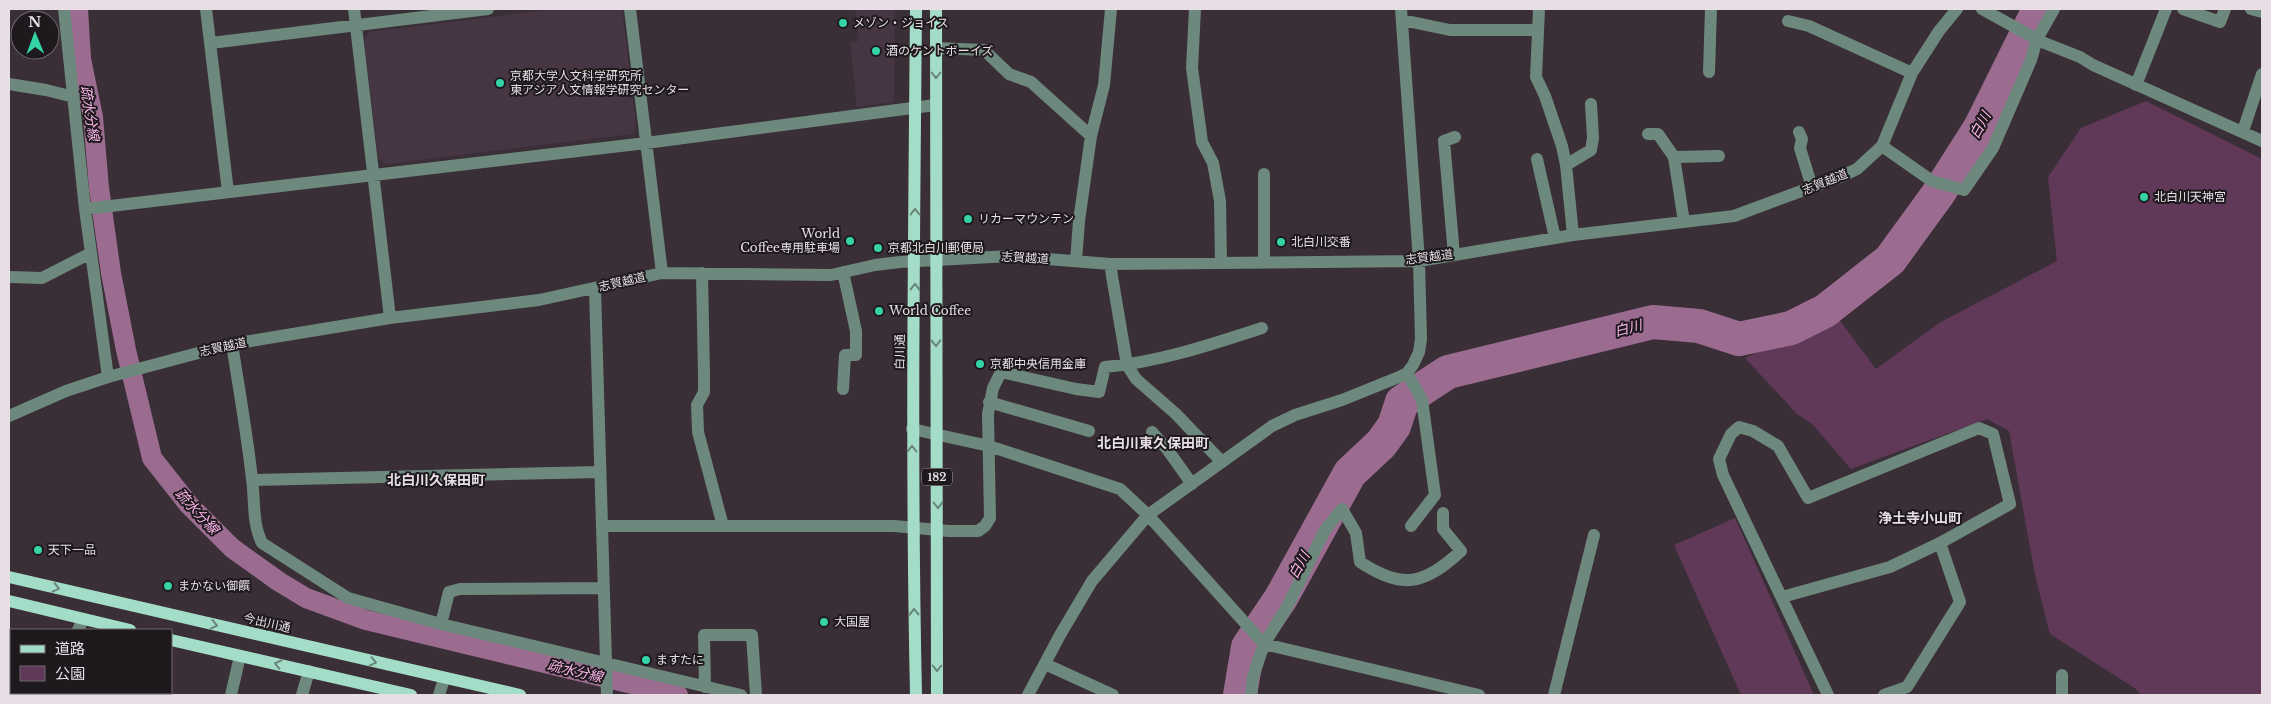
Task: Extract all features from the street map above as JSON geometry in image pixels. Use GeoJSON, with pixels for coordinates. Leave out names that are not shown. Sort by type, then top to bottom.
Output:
{"type":"FeatureCollection","features":[{"type":"Feature","properties":{"kind":"main road","name":"白川通"},"geometry":{"type":"LineString","coordinates":[[916,9],[912,429],[916,695]]}},
{"type":"Feature","properties":{"kind":"main road","name":"182"},"geometry":{"type":"LineString","coordinates":[[936,9],[937,695]]}},
{"type":"Feature","properties":{"kind":"main road","name":"今出川通"},"geometry":{"type":"LineString","coordinates":[[9,577],[444,679],[520,695]]}},
{"type":"Feature","properties":{"kind":"main road"},"geometry":{"type":"LineString","coordinates":[[9,601],[80,625],[120,629]]}},
{"type":"Feature","properties":{"kind":"main road"},"geometry":{"type":"LineString","coordinates":[[172,640],[411,695]]}},
{"type":"Feature","properties":{"kind":"street"},"geometry":{"type":"LineString","coordinates":[[64,9],[84,209],[92,253],[108,377]]}},
{"type":"Feature","properties":{"kind":"street"},"geometry":{"type":"LineString","coordinates":[[206,9],[228,192]]}},
{"type":"Feature","properties":{"kind":"street"},"geometry":{"type":"LineString","coordinates":[[354,9],[390,318]]}},
{"type":"Feature","properties":{"kind":"street"},"geometry":{"type":"LineString","coordinates":[[211,43],[488,9]]}},
{"type":"Feature","properties":{"kind":"street"},"geometry":{"type":"LineString","coordinates":[[630,9],[662,273]]}},
{"type":"Feature","properties":{"kind":"street"},"geometry":{"type":"LineString","coordinates":[[1076,261],[1079,221],[1091,136],[1104,85],[1111,9]]}},
{"type":"Feature","properties":{"kind":"street"},"geometry":{"type":"LineString","coordinates":[[1195,9],[1192,68],[1202,142],[1214,163],[1220,201],[1221,263]]}},
{"type":"Feature","properties":{"kind":"street"},"geometry":{"type":"LineString","coordinates":[[1394,9],[1450,30],[1537,30]]}},
{"type":"Feature","properties":{"kind":"street"},"geometry":{"type":"LineString","coordinates":[[1539,9],[1536,77],[1548,104],[1566,165],[1573,235]]}},
{"type":"Feature","properties":{"kind":"street"},"geometry":{"type":"LineString","coordinates":[[1709,72],[1710,9]]}},
{"type":"Feature","properties":{"kind":"street","name":"志賀越道"},"geometry":{"type":"LineString","coordinates":[[9,416],[66,391],[108,377],[232,344],[390,318],[539,300],[662,273],[831,275],[875,265],[935,259],[1010,256],[1110,264],[1419,260],[1573,235],[1734,216],[1857,169],[1882,146],[1912,73],[1939,31],[1956,9]]}},
{"type":"Feature","properties":{"kind":"street"},"geometry":{"type":"LineString","coordinates":[[1982,9],[2013,28],[2262,141]]}},
{"type":"Feature","properties":{"kind":"street"},"geometry":{"type":"LineString","coordinates":[[1882,146],[1932,181],[1964,190],[1993,148],[2031,60],[2035,38],[2054,9]]}},
{"type":"Feature","properties":{"kind":"street"},"geometry":{"type":"LineString","coordinates":[[2136,85],[2166,9]]}},
{"type":"Feature","properties":{"kind":"street"},"geometry":{"type":"LineString","coordinates":[[2183,9],[2220,22],[2225,9]]}},
{"type":"Feature","properties":{"kind":"street"},"geometry":{"type":"LineString","coordinates":[[2251,9],[2262,12]]}},
{"type":"Feature","properties":{"kind":"street"},"geometry":{"type":"LineString","coordinates":[[1402,13],[1419,260],[1421,339],[1419,352],[1410,377],[1422,400],[1435,495],[1411,526]]}},
{"type":"Feature","properties":{"kind":"street"},"geometry":{"type":"LineString","coordinates":[[1788,21],[1808,26],[1912,73]]}},
{"type":"Feature","properties":{"kind":"street"},"geometry":{"type":"LineString","coordinates":[[936,48],[984,50],[1009,74],[1031,82],[1091,136]]}},
{"type":"Feature","properties":{"kind":"street"},"geometry":{"type":"LineString","coordinates":[[2243,131],[2262,74]]}},
{"type":"Feature","properties":{"kind":"street"},"geometry":{"type":"LineString","coordinates":[[9,84],[74,97]]}},
{"type":"Feature","properties":{"kind":"street"},"geometry":{"type":"LineString","coordinates":[[1566,165],[1591,150],[1593,138],[1591,104]]}},
{"type":"Feature","properties":{"kind":"street"},"geometry":{"type":"LineString","coordinates":[[84,209],[646,143],[935,105]]}},
{"type":"Feature","properties":{"kind":"street"},"geometry":{"type":"LineString","coordinates":[[1799,132],[1802,139],[1800,148],[1812,187]]}},
{"type":"Feature","properties":{"kind":"street"},"geometry":{"type":"LineString","coordinates":[[1648,134],[1658,134],[1674,157],[1684,222]]}},
{"type":"Feature","properties":{"kind":"street"},"geometry":{"type":"LineString","coordinates":[[1454,255],[1444,140],[1456,138]]}},
{"type":"Feature","properties":{"kind":"street"},"geometry":{"type":"LineString","coordinates":[[1674,157],[1719,156]]}},
{"type":"Feature","properties":{"kind":"street"},"geometry":{"type":"LineString","coordinates":[[1537,159],[1555,238]]}},
{"type":"Feature","properties":{"kind":"street"},"geometry":{"type":"LineString","coordinates":[[1264,174],[1264,262]]}},
{"type":"Feature","properties":{"kind":"street"},"geometry":{"type":"LineString","coordinates":[[9,277],[42,278],[92,253]]}},
{"type":"Feature","properties":{"kind":"street"},"geometry":{"type":"LineString","coordinates":[[1110,264],[1127,365],[1136,379],[1176,414],[1221,462]]}},
{"type":"Feature","properties":{"kind":"street"},"geometry":{"type":"LineString","coordinates":[[843,389],[845,355],[856,355],[856,331],[844,272]]}},
{"type":"Feature","properties":{"kind":"street"},"geometry":{"type":"LineString","coordinates":[[702,273],[704,392],[697,405],[698,432],[723,526]]}},
{"type":"Feature","properties":{"kind":"street"},"geometry":{"type":"LineString","coordinates":[[595,289],[606,691]]}},
{"type":"Feature","properties":{"kind":"street"},"geometry":{"type":"LineString","coordinates":[[602,526],[912,526],[938,530],[978,531],[985,526],[990,512],[988,414],[989,402],[1001,372],[1076,389],[1099,392],[1105,367],[1127,365],[1201,348],[1262,328]]}},
{"type":"Feature","properties":{"kind":"street"},"geometry":{"type":"LineString","coordinates":[[232,344],[252,480],[255,523],[257,534],[262,543],[348,598],[606,666],[741,695]]}},
{"type":"Feature","properties":{"kind":"street"},"geometry":{"type":"LineString","coordinates":[[1028,695],[1092,581],[1148,516],[1272,426],[1294,415],[1410,377]]}},
{"type":"Feature","properties":{"kind":"street"},"geometry":{"type":"LineString","coordinates":[[989,402],[1089,431]]}},
{"type":"Feature","properties":{"kind":"street"},"geometry":{"type":"LineString","coordinates":[[1782,597],[1890,567],[1940,543],[2010,504],[1993,434],[1979,428],[1808,498],[1778,446],[1739,427],[1731,434],[1718,459],[1724,475],[1828,695]]}},
{"type":"Feature","properties":{"kind":"street"},"geometry":{"type":"LineString","coordinates":[[912,429],[989,446],[1120,489],[1148,516],[1262,642],[1479,695]]}},
{"type":"Feature","properties":{"kind":"street"},"geometry":{"type":"LineString","coordinates":[[1152,432],[1167,449],[1192,484]]}},
{"type":"Feature","properties":{"kind":"street"},"geometry":{"type":"LineString","coordinates":[[252,480],[600,472]]}},
{"type":"Feature","properties":{"kind":"street"},"geometry":{"type":"LineString","coordinates":[[1251,695],[1253,676],[1262,642],[1287,607],[1326,530],[1342,509],[1356,533],[1360,562],[1382,576],[1415,581],[1442,569],[1461,551],[1443,529],[1445,515],[1429,503]]}},
{"type":"Feature","properties":{"kind":"street"},"geometry":{"type":"LineString","coordinates":[[1554,695],[1594,535]]}},
{"type":"Feature","properties":{"kind":"street"},"geometry":{"type":"LineString","coordinates":[[1884,695],[1907,687],[1960,602],[1940,543]]}},
{"type":"Feature","properties":{"kind":"street"},"geometry":{"type":"LineString","coordinates":[[441,624],[449,592],[454,590],[604,588]]}},
{"type":"Feature","properties":{"kind":"street"},"geometry":{"type":"LineString","coordinates":[[705,687],[704,635],[752,635],[756,695]]}},
{"type":"Feature","properties":{"kind":"street"},"geometry":{"type":"LineString","coordinates":[[231,695],[240,656]]}},
{"type":"Feature","properties":{"kind":"street"},"geometry":{"type":"LineString","coordinates":[[1044,664],[1113,695]]}},
{"type":"Feature","properties":{"kind":"street"},"geometry":{"type":"LineString","coordinates":[[302,695],[309,671]]}},
{"type":"Feature","properties":{"kind":"street"},"geometry":{"type":"LineString","coordinates":[[2062,675],[2062,695]]}},
{"type":"Feature","properties":{"kind":"street"},"geometry":{"type":"LineString","coordinates":[[439,695],[444,679]]}},
{"type":"Feature","properties":{"kind":"shaded area","name":"京都大学人文科学研究所 東アジア人文情報学研究センター"},"geometry":{"type":"Polygon","coordinates":[[[555,9],[622,9],[636,126],[633,134],[387,164],[378,158],[364,40],[369,32],[555,9]]]}},
{"type":"Feature","properties":{"kind":"shaded area"},"geometry":{"type":"Polygon","coordinates":[[[855,9],[895,9],[894,102],[857,107],[850,42],[859,41],[855,9]]]}},
{"type":"Feature","properties":{"kind":"green space"},"geometry":{"type":"Polygon","coordinates":[[[2146,101],[2262,159],[2262,695],[2141,695],[2136,689],[2050,634],[2035,575],[2009,431],[1987,419],[1851,469],[1812,424],[1797,414],[1745,358],[1838,318],[1876,369],[1939,323],[2057,261],[2048,177],[2081,128],[2146,101]]]}},
{"type":"Feature","properties":{"kind":"green space"},"geometry":{"type":"Polygon","coordinates":[[[1735,518],[1814,695],[1741,695],[1674,545],[1735,518]]]}},
{"type":"Feature","properties":{"kind":"waterway","name":"疏水分線"},"geometry":{"type":"LineString","coordinates":[[78,9],[81,59],[93,117],[99,188],[111,273],[126,350],[152,458],[189,505],[232,548],[278,581],[306,598],[366,620],[678,695]]}},
{"type":"Feature","properties":{"kind":"waterway","name":"白川"},"geometry":{"type":"LineString","coordinates":[[1240,695],[1248,647],[1281,598],[1350,473],[1381,444],[1394,426],[1402,402],[1448,372],[1653,322],[1699,326],[1739,339],[1791,328],[1825,311],[1890,260],[1938,194],[1980,128],[2039,9]]}},
{"type":"Feature","properties":{"kind":"place","name":"メゾン・ジョイス"},"geometry":{"type":"Point","coordinates":[843,23]}},
{"type":"Feature","properties":{"kind":"place","name":"酒のケントボーイズ"},"geometry":{"type":"Point","coordinates":[876,51]}},
{"type":"Feature","properties":{"kind":"place","name":"京都大学人文科学研究所 東アジア人文情報学研究センター"},"geometry":{"type":"Point","coordinates":[500,83]}},
{"type":"Feature","properties":{"kind":"place","name":"北白川天神宮"},"geometry":{"type":"Point","coordinates":[2144,197]}},
{"type":"Feature","properties":{"kind":"place","name":"リカーマウンテン"},"geometry":{"type":"Point","coordinates":[968,219]}},
{"type":"Feature","properties":{"kind":"place","name":"World Coffee専用駐車場"},"geometry":{"type":"Point","coordinates":[850,241]}},
{"type":"Feature","properties":{"kind":"place","name":"北白川交番"},"geometry":{"type":"Point","coordinates":[1281,242]}},
{"type":"Feature","properties":{"kind":"place","name":"京都北白川郵便局"},"geometry":{"type":"Point","coordinates":[878,248]}},
{"type":"Feature","properties":{"kind":"place","name":"World Coffee"},"geometry":{"type":"Point","coordinates":[879,311]}},
{"type":"Feature","properties":{"kind":"place","name":"京都中央信用金庫"},"geometry":{"type":"Point","coordinates":[980,364]}},
{"type":"Feature","properties":{"kind":"place","name":"天下一品"},"geometry":{"type":"Point","coordinates":[38,550]}},
{"type":"Feature","properties":{"kind":"place","name":"まかない御饌"},"geometry":{"type":"Point","coordinates":[168,586]}},
{"type":"Feature","properties":{"kind":"place","name":"大国屋"},"geometry":{"type":"Point","coordinates":[824,622]}},
{"type":"Feature","properties":{"kind":"place","name":"ますたに"},"geometry":{"type":"Point","coordinates":[646,660]}},
{"type":"Feature","properties":{"kind":"district","name":"北白川東久保田町"},"geometry":{"type":"Point","coordinates":[1153,443]}},
{"type":"Feature","properties":{"kind":"district","name":"北白川久保田町"},"geometry":{"type":"Point","coordinates":[436,480]}},
{"type":"Feature","properties":{"kind":"district","name":"浄土寺小山町"},"geometry":{"type":"Point","coordinates":[1920,518]}}]}
